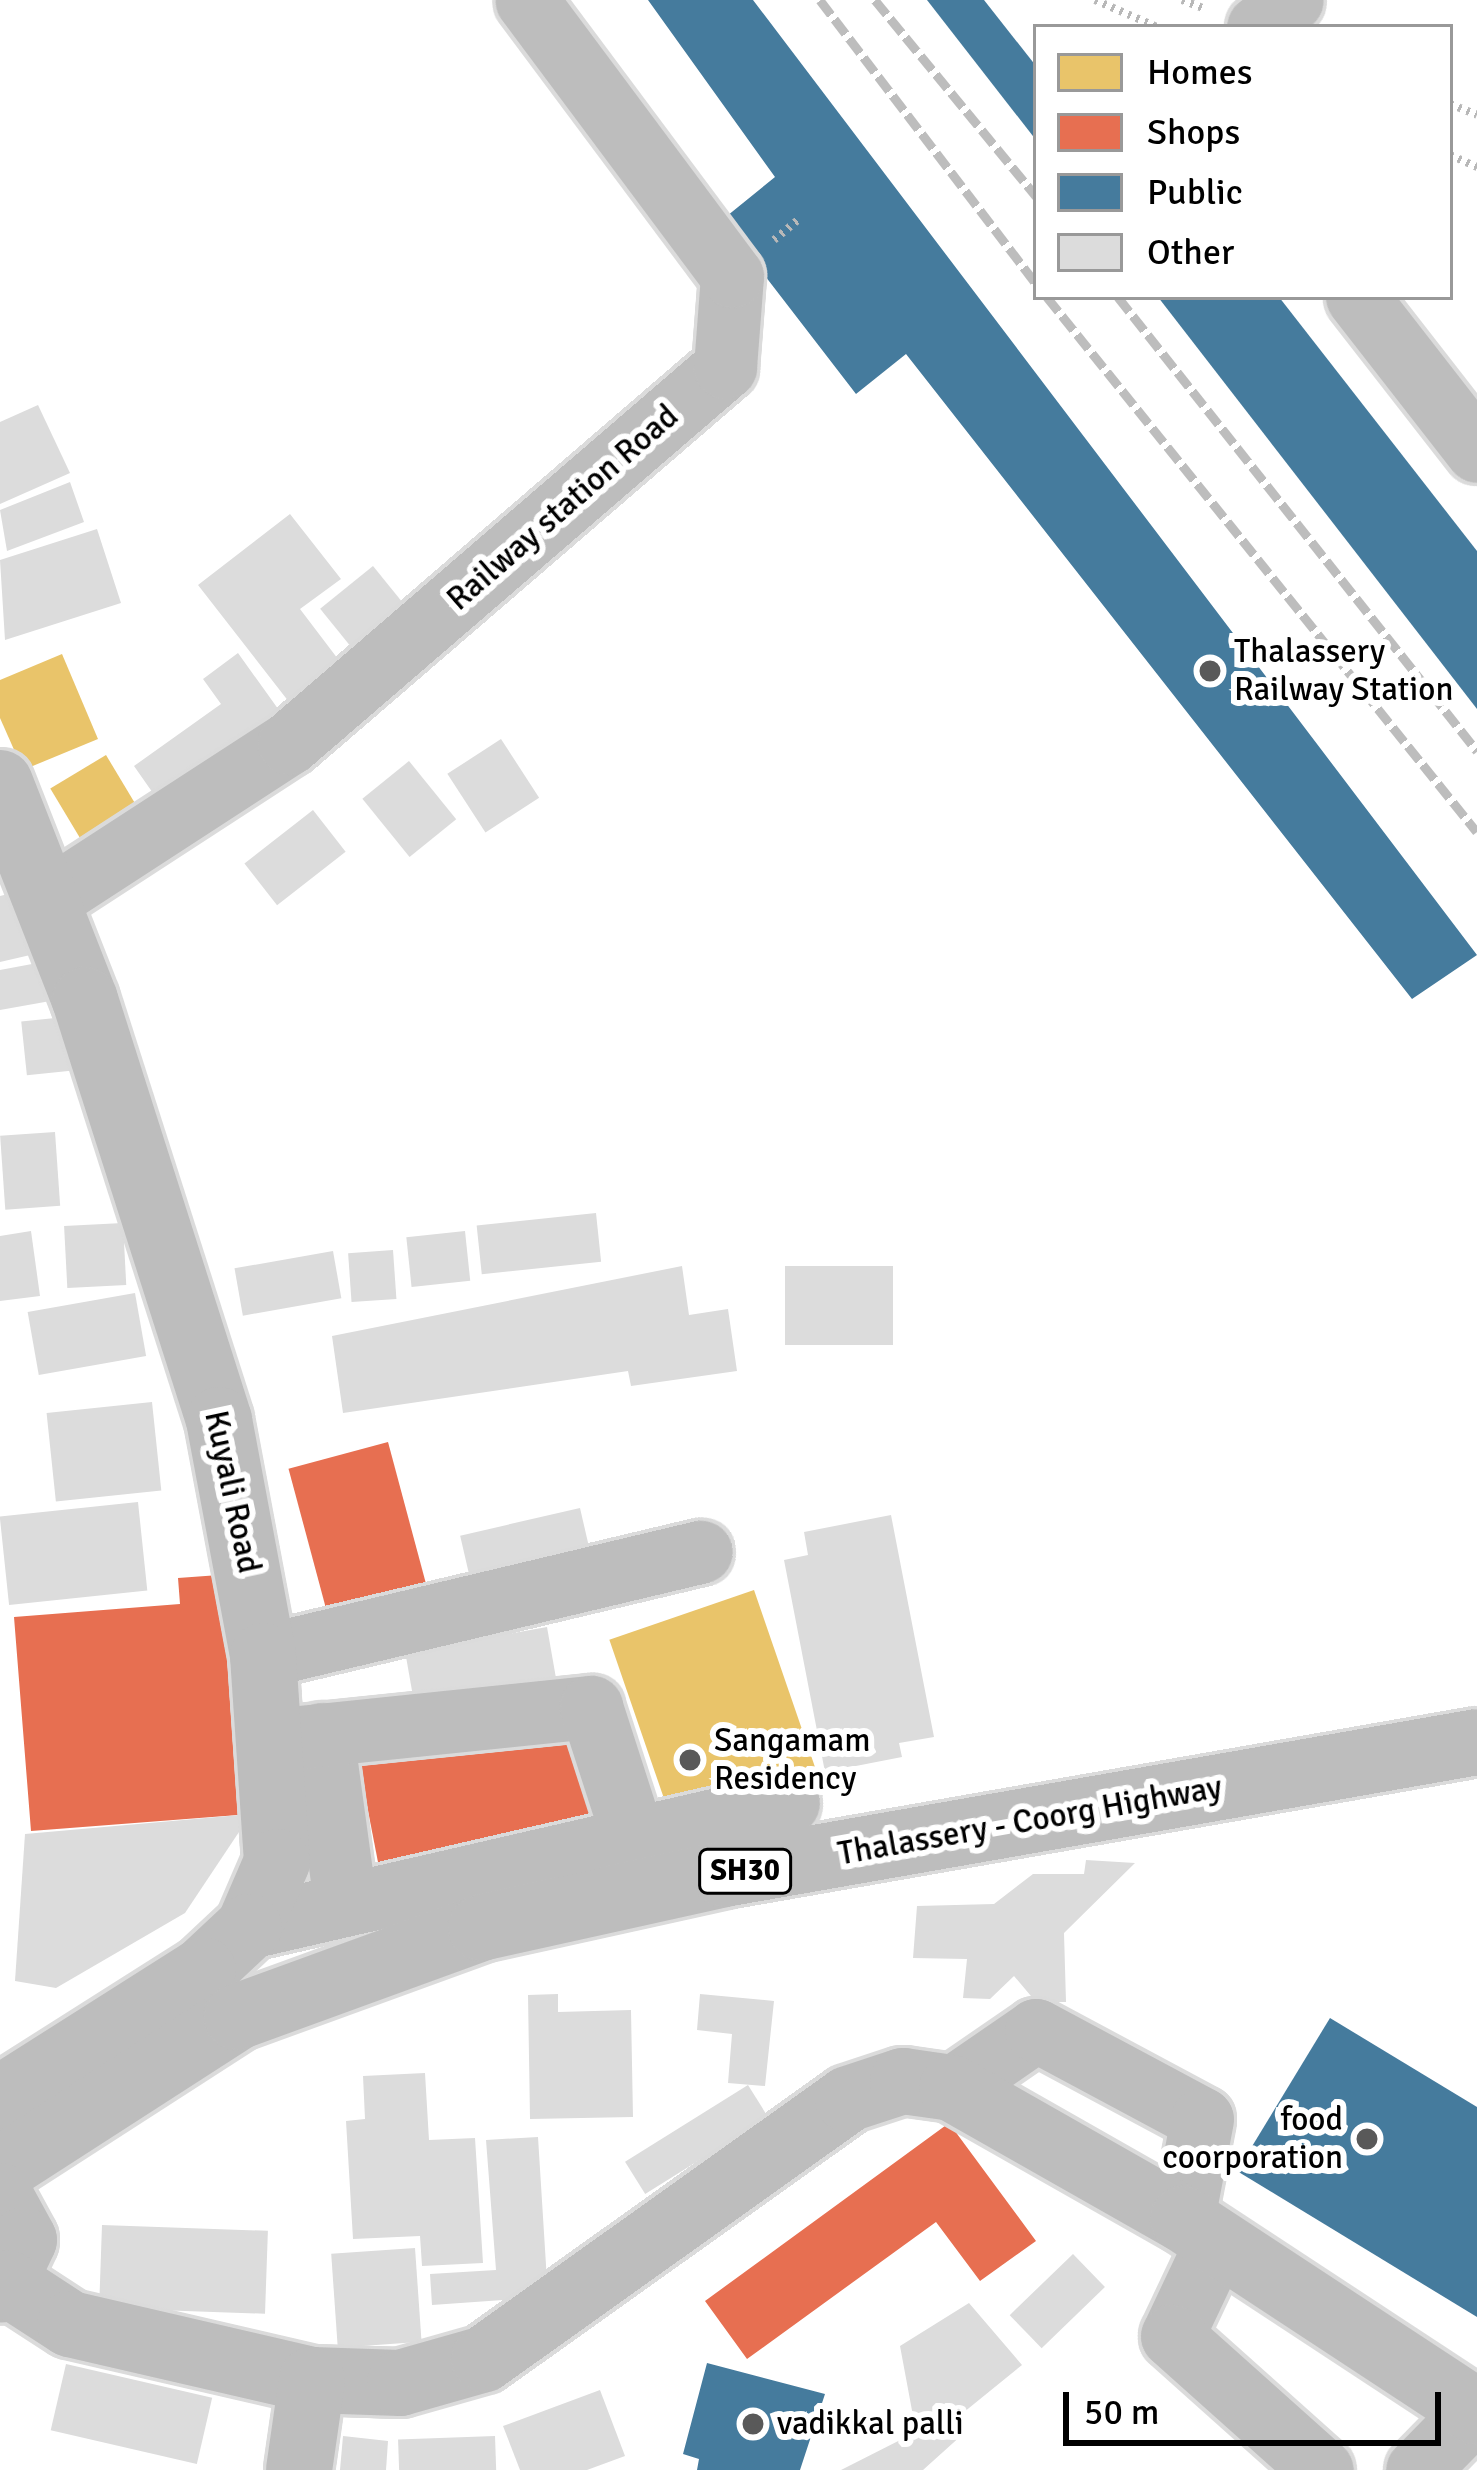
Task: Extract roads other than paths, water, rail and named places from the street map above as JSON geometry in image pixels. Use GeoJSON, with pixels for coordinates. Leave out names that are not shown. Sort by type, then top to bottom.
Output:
{"type":"FeatureCollection","features":[{"type":"Feature","properties":{"kind":"main road","name":"Kuyali Road"},"geometry":{"type":"LineString","coordinates":[[0,783],[46,900],[219,1420],[262,1656],[296,1737],[278,1862],[249,1927],[152,2008],[0,2098]]}},
{"type":"Feature","properties":{"kind":"main road","name":"Thalassery - Coorg Highway"},"geometry":{"type":"LineString","coordinates":[[952,2089],[903,2081],[848,2099],[484,2360],[400,2383],[312,2380],[70,2324],[5,2245],[60,2135],[237,2017],[481,1928],[724,1874],[1477,1742]]}},
{"type":"Feature","properties":{"kind":"main road"},"geometry":{"type":"LineString","coordinates":[[952,2089],[1200,2230],[1476,2412]]}},
{"type":"Feature","properties":{"kind":"main road"},"geometry":{"type":"LineString","coordinates":[[299,2470],[312,2380]]}},
{"type":"Feature","properties":{"kind":"lane","name":"Railway station Road"},"geometry":{"type":"LineString","coordinates":[[46,900],[289,743],[725,367],[732,276],[526,0]]}},
{"type":"Feature","properties":{"kind":"lane"},"geometry":{"type":"LineString","coordinates":[[1262,24],[1292,0]]}},
{"type":"Feature","properties":{"kind":"lane"},"geometry":{"type":"LineString","coordinates":[[1359,300],[1477,451]]}},
{"type":"Feature","properties":{"kind":"lane"},"geometry":{"type":"LineString","coordinates":[[262,1656],[701,1552]]}},
{"type":"Feature","properties":{"kind":"lane"},"geometry":{"type":"LineString","coordinates":[[345,1903],[296,1737],[591,1707],[635,1843]]}},
{"type":"Feature","properties":{"kind":"lane"},"geometry":{"type":"LineString","coordinates":[[249,1927],[635,1843],[788,1802]]}},
{"type":"Feature","properties":{"kind":"lane"},"geometry":{"type":"LineString","coordinates":[[952,2089],[1036,2030],[1202,2119],[1200,2230],[1172,2336],[1322,2470]]}},
{"type":"Feature","properties":{"kind":"lane"},"geometry":{"type":"LineString","coordinates":[[1417,2470],[1476,2412]]}},
{"type":"Feature","properties":{"kind":"railway"},"geometry":{"type":"LineString","coordinates":[[820,0],[1033,280]]}},
{"type":"Feature","properties":{"kind":"railway"},"geometry":{"type":"LineString","coordinates":[[875,0],[1033,192]]}},
{"type":"Feature","properties":{"kind":"railway"},"geometry":{"type":"LineString","coordinates":[[1049,300],[1477,832]]}},
{"type":"Feature","properties":{"kind":"railway"},"geometry":{"type":"LineString","coordinates":[[1120,300],[1477,751]]}},
{"type":"Feature","properties":{"kind":"place","name":"Thalassery Railway Station"},"geometry":{"type":"Point","coordinates":[1210,671]}},
{"type":"Feature","properties":{"kind":"place","name":"Sangamam Residency"},"geometry":{"type":"Point","coordinates":[690,1760]}},
{"type":"Feature","properties":{"kind":"place","name":"food coorporation"},"geometry":{"type":"Point","coordinates":[1367,2139]}},
{"type":"Feature","properties":{"kind":"place","name":"vadikkal palli"},"geometry":{"type":"Point","coordinates":[753,2424]}}]}
